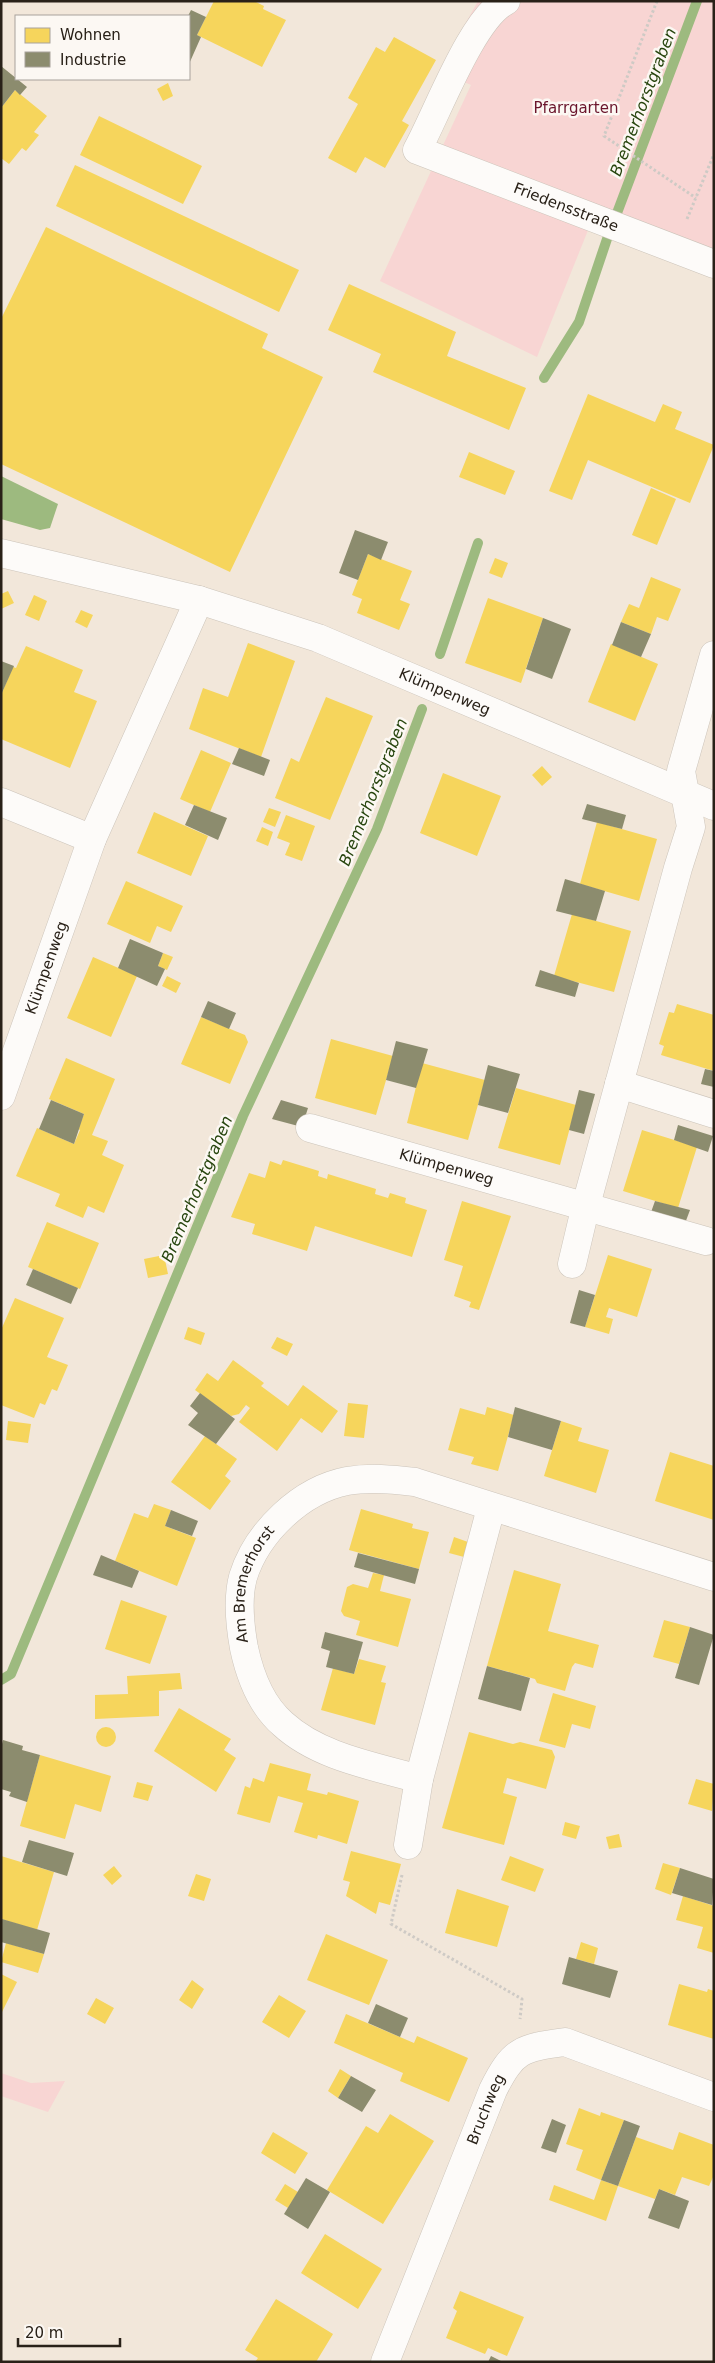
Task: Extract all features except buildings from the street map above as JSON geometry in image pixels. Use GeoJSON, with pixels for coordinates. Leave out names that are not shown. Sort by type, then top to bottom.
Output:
{"type":"FeatureCollection","features":[{"type":"Feature","properties":{"kind":"street","name":"Friedensstraße"},"geometry":{"type":"LineString","coordinates":[[506,1],[496,6],[466,49],[417,150],[714,264]]}},
{"type":"Feature","properties":{"kind":"street","name":"Klümpenweg"},"geometry":{"type":"LineString","coordinates":[[1,553],[200,600],[318,638],[714,806]]}},
{"type":"Feature","properties":{"kind":"street","name":"Klümpenweg"},"geometry":{"type":"LineString","coordinates":[[1,1096],[92,838],[200,600]]}},
{"type":"Feature","properties":{"kind":"street"},"geometry":{"type":"LineString","coordinates":[[572,1264],[586,1205],[691,827],[681,771],[714,656]]}},
{"type":"Feature","properties":{"kind":"street"},"geometry":{"type":"LineString","coordinates":[[1,802],[92,838]]}},
{"type":"Feature","properties":{"kind":"street"},"geometry":{"type":"LineString","coordinates":[[619,1084],[714,1114]]}},
{"type":"Feature","properties":{"kind":"street","name":"Klümpenweg"},"geometry":{"type":"LineString","coordinates":[[310,1128],[586,1205],[706,1242]]}},
{"type":"Feature","properties":{"kind":"street","name":"Am Bremerhorst"},"geometry":{"type":"LineString","coordinates":[[419,1779],[344,1758],[312,1743],[283,1724],[262,1699],[248,1669],[239,1623],[243,1577],[261,1541],[285,1512],[312,1494],[346,1482],[381,1478],[415,1482],[491,1508],[714,1577]]}},
{"type":"Feature","properties":{"kind":"street"},"geometry":{"type":"LineString","coordinates":[[408,1845],[419,1779],[491,1508]]}},
{"type":"Feature","properties":{"kind":"street"},"geometry":{"type":"LineString","coordinates":[[516,2054],[542,2045],[564,2042],[714,2097]]}},
{"type":"Feature","properties":{"kind":"street","name":"Bruchweg"},"geometry":{"type":"LineString","coordinates":[[385,2362],[493,2090],[503,2071],[516,2054]]}},
{"type":"Feature","properties":{"kind":"path"},"geometry":{"type":"LineString","coordinates":[[657,1],[604,136],[696,198]]}},
{"type":"Feature","properties":{"kind":"path"},"geometry":{"type":"LineString","coordinates":[[674,250],[714,154]]}},
{"type":"Feature","properties":{"kind":"path"},"geometry":{"type":"LineString","coordinates":[[408,1845],[391,1924],[522,1999],[516,2054]]}},
{"type":"Feature","properties":{"kind":"green space","name":"Pfarrgarten"},"geometry":{"type":"Polygon","coordinates":[[[478,1],[714,1],[714,255],[595,213],[537,357],[380,281],[471,85],[439,71],[478,1]]]}},
{"type":"Feature","properties":{"kind":"green space"},"geometry":{"type":"Polygon","coordinates":[[[1,2073],[31,2083],[65,2081],[48,2112],[1,2096],[1,2073]]]}},
{"type":"Feature","properties":{"kind":"shaded area"},"geometry":{"type":"Polygon","coordinates":[[[1,476],[58,504],[50,528],[40,530],[1,519],[1,476]]]}},
{"type":"Feature","properties":{"kind":"waterway","name":"Bremerhorstgraben"},"geometry":{"type":"LineString","coordinates":[[617,213],[697,1]]}},
{"type":"Feature","properties":{"kind":"waterway","name":"Bremerhorstgraben"},"geometry":{"type":"LineString","coordinates":[[544,378],[579,322],[608,236]]}},
{"type":"Feature","properties":{"kind":"waterway","name":"Bremerhorstgraben"},"geometry":{"type":"LineString","coordinates":[[440,654],[478,543]]}},
{"type":"Feature","properties":{"kind":"waterway","name":"Bremerhorstgraben"},"geometry":{"type":"LineString","coordinates":[[1,1680],[11,1674],[243,1116],[377,829],[422,709]]}}]}
